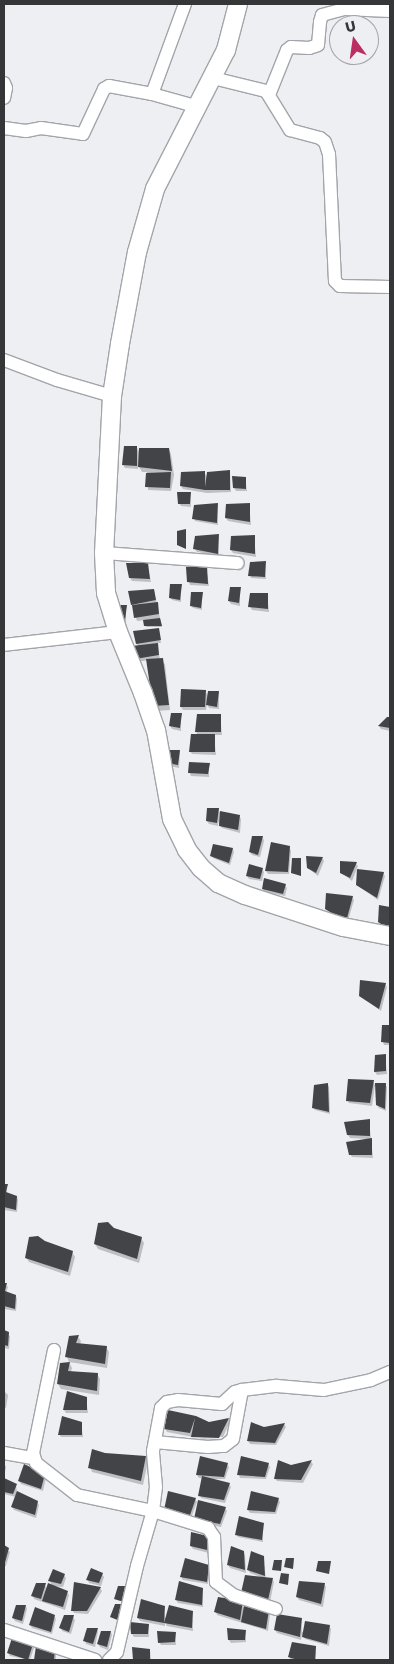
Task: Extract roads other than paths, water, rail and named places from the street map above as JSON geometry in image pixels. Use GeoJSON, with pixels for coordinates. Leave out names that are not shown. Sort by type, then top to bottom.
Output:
{"type":"FeatureCollection","features":[{"type":"Feature","properties":{"kind":"street"},"geometry":{"type":"LineString","coordinates":[[152,94],[185,4]]}},
{"type":"Feature","properties":{"kind":"street"},"geometry":{"type":"LineString","coordinates":[[238,4],[226,50],[155,189],[146,216],[120,344],[112,396],[104,554],[106,593],[118,632],[144,693],[156,730],[172,819],[187,850],[201,868],[218,883],[245,895],[343,927],[390,936]]}},
{"type":"Feature","properties":{"kind":"street"},"geometry":{"type":"LineString","coordinates":[[269,94],[287,50],[291,47],[309,48],[318,45],[322,15],[344,9],[390,10]]}},
{"type":"Feature","properties":{"kind":"street"},"geometry":{"type":"LineString","coordinates":[[213,78],[260,88],[269,94],[290,130],[320,138],[326,142],[329,154],[334,281],[340,286],[390,287]]}},
{"type":"Feature","properties":{"kind":"street"},"geometry":{"type":"LineString","coordinates":[[4,82],[6,88],[4,98]]}},
{"type":"Feature","properties":{"kind":"street"},"geometry":{"type":"LineString","coordinates":[[4,128],[26,131],[41,128],[55,129],[81,134],[84,132],[90,116],[106,87],[152,94],[196,106]]}},
{"type":"Feature","properties":{"kind":"street"},"geometry":{"type":"LineString","coordinates":[[4,360],[57,380],[112,396]]}},
{"type":"Feature","properties":{"kind":"street"},"geometry":{"type":"LineString","coordinates":[[104,554],[238,563]]}},
{"type":"Feature","properties":{"kind":"street"},"geometry":{"type":"LineString","coordinates":[[4,645],[118,632]]}},
{"type":"Feature","properties":{"kind":"street"},"geometry":{"type":"LineString","coordinates":[[54,1350],[33,1458],[36,1463],[77,1495],[154,1511],[208,1528],[214,1537],[216,1582],[234,1595],[276,1609]]}},
{"type":"Feature","properties":{"kind":"street"},"geometry":{"type":"LineString","coordinates":[[110,1660],[117,1652],[137,1566],[154,1511],[156,1487],[153,1458],[154,1442],[161,1408],[167,1402],[178,1400],[222,1404],[235,1392],[277,1386],[324,1390],[362,1382],[390,1372]]}},
{"type":"Feature","properties":{"kind":"street"},"geometry":{"type":"LineString","coordinates":[[154,1442],[208,1447],[224,1446],[233,1439],[242,1390]]}},
{"type":"Feature","properties":{"kind":"street"},"geometry":{"type":"LineString","coordinates":[[4,1453],[33,1458]]}},
{"type":"Feature","properties":{"kind":"street"},"geometry":{"type":"LineString","coordinates":[[4,1630],[95,1660]]}}]}
